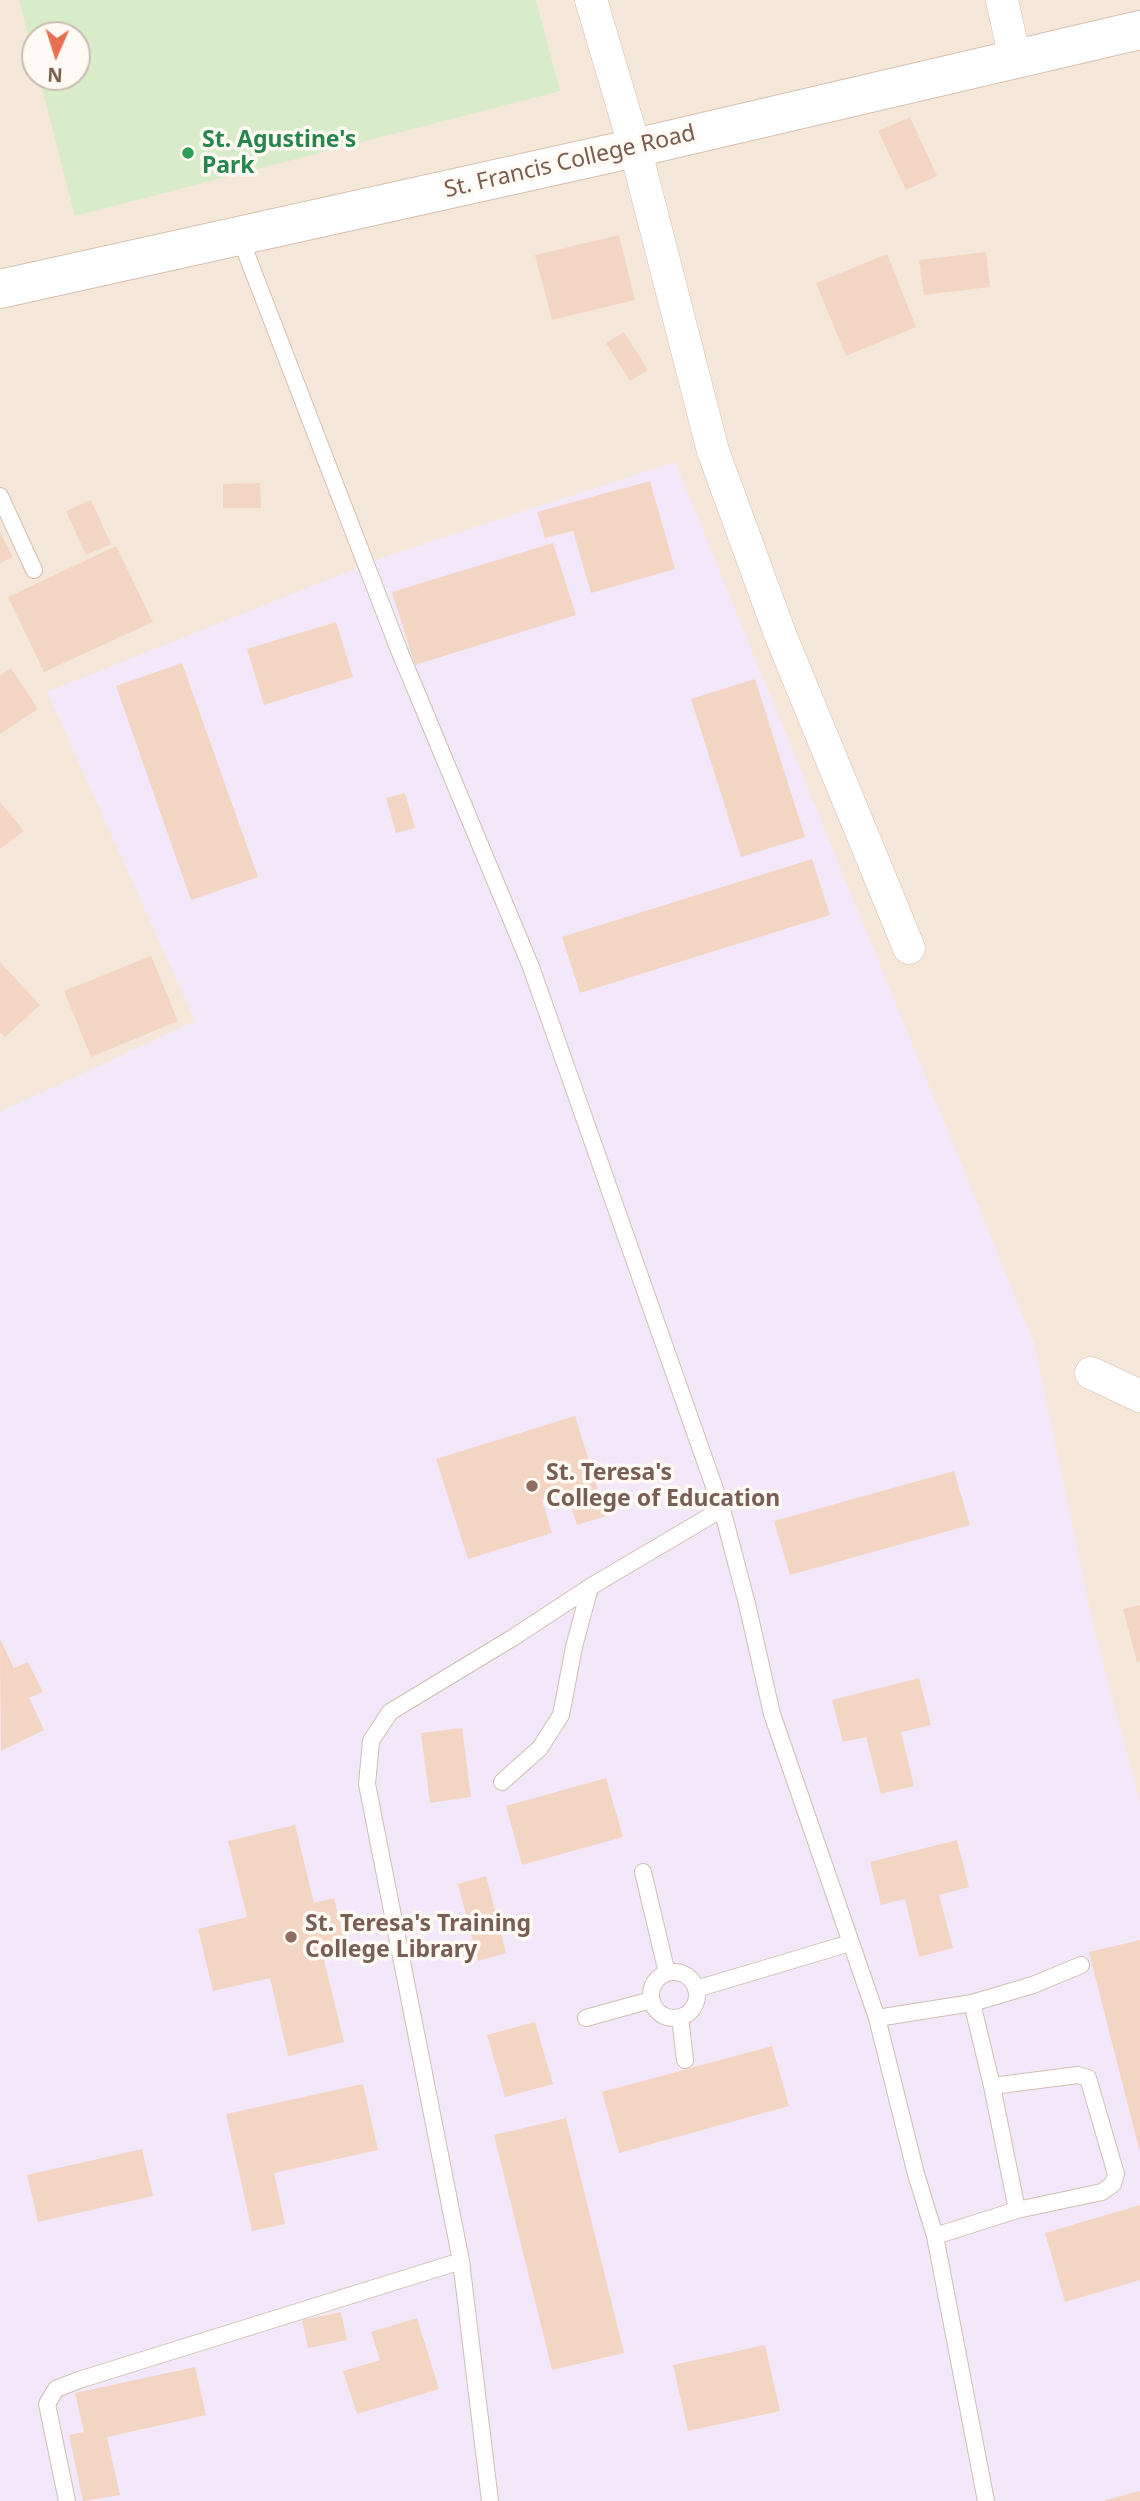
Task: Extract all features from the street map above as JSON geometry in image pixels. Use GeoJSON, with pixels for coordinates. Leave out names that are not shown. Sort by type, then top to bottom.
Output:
{"type":"FeatureCollection","features":[{"type":"Feature","properties":{"kind":"main road","name":"St. Francis College Road"},"geometry":{"type":"LineString","coordinates":[[0,289],[635,148],[1140,30]]}},
{"type":"Feature","properties":{"kind":"street"},"geometry":{"type":"LineString","coordinates":[[591,0],[635,148],[713,451],[780,634],[909,948]]}},
{"type":"Feature","properties":{"kind":"street"},"geometry":{"type":"LineString","coordinates":[[1002,0],[1015,59]]}},
{"type":"Feature","properties":{"kind":"street"},"geometry":{"type":"LineString","coordinates":[[1091,1373],[1140,1396]]}},
{"type":"Feature","properties":{"kind":"lane"},"geometry":{"type":"LineString","coordinates":[[239,235],[399,650],[531,968],[722,1509],[772,1714],[877,2018],[916,2174],[935,2236],[986,2501]]}},
{"type":"Feature","properties":{"kind":"lane"},"geometry":{"type":"LineString","coordinates":[[0,496],[34,570]]}},
{"type":"Feature","properties":{"kind":"lane"},"geometry":{"type":"LineString","coordinates":[[490,2501],[461,2261],[367,1784],[371,1741],[390,1712],[514,1637],[590,1587],[722,1509]]}},
{"type":"Feature","properties":{"kind":"lane"},"geometry":{"type":"LineString","coordinates":[[502,1782],[540,1748],[561,1714],[574,1647],[590,1587]]}},
{"type":"Feature","properties":{"kind":"lane"},"geometry":{"type":"LineString","coordinates":[[643,1872],[667,1973]]}},
{"type":"Feature","properties":{"kind":"lane"},"geometry":{"type":"LineString","coordinates":[[696,1989],[850,1943]]}},
{"type":"Feature","properties":{"kind":"lane"},"geometry":{"type":"LineString","coordinates":[[877,2018],[972,2003],[1033,1985],[1081,1965]]}},
{"type":"Feature","properties":{"kind":"lane"},"geometry":{"type":"LineString","coordinates":[[667,1973],[685,1975],[692,1980],[696,1989],[694,2007],[680,2017],[662,2015],[651,2000],[654,1983],[667,1973]]}},
{"type":"Feature","properties":{"kind":"lane"},"geometry":{"type":"LineString","coordinates":[[586,2018],[651,2000]]}},
{"type":"Feature","properties":{"kind":"lane"},"geometry":{"type":"LineString","coordinates":[[972,2003],[1017,2210]]}},
{"type":"Feature","properties":{"kind":"lane"},"geometry":{"type":"LineString","coordinates":[[680,2017],[685,2060]]}},
{"type":"Feature","properties":{"kind":"lane"},"geometry":{"type":"LineString","coordinates":[[935,2236],[1017,2210],[1102,2192],[1113,2185],[1116,2174],[1088,2078],[1078,2075],[992,2086]]}},
{"type":"Feature","properties":{"kind":"lane"},"geometry":{"type":"LineString","coordinates":[[66,2501],[47,2404],[56,2389],[461,2261]]}},
{"type":"Feature","properties":{"kind":"shaded area","name":"St. Teresa's College of Education"},"geometry":{"type":"Polygon","coordinates":[[[0,0],[1140,0],[1140,2501],[0,2501],[0,0]]]}},
{"type":"Feature","properties":{"kind":"shaded area","name":"St. Teresa's College of Education"},"geometry":{"type":"Polygon","coordinates":[[[675,462],[1034,1343],[1094,1629],[1140,1803],[1140,2501],[0,2501],[0,1112],[195,1021],[47,692],[387,556],[675,462]]]}},
{"type":"Feature","properties":{"kind":"green space","name":"St. Agustine's Park"},"geometry":{"type":"Polygon","coordinates":[[[19,0],[536,0],[560,91],[75,216],[43,91],[91,91],[91,21],[24,21],[19,0]]]}},
{"type":"Feature","properties":{"kind":"building"},"geometry":{"type":"Polygon","coordinates":[[[910,117],[937,176],[906,190],[878,131],[910,117]]]}},
{"type":"Feature","properties":{"kind":"building"},"geometry":{"type":"Polygon","coordinates":[[[619,235],[635,300],[552,320],[535,255],[619,235]]]}},
{"type":"Feature","properties":{"kind":"building"},"geometry":{"type":"Polygon","coordinates":[[[986,252],[990,287],[924,295],[919,260],[986,252]]]}},
{"type":"Feature","properties":{"kind":"building"},"geometry":{"type":"Polygon","coordinates":[[[887,254],[916,327],[846,356],[816,283],[887,254]]]}},
{"type":"Feature","properties":{"kind":"building"},"geometry":{"type":"Polygon","coordinates":[[[624,332],[648,370],[630,381],[606,343],[624,332]]]}},
{"type":"Feature","properties":{"kind":"building"},"geometry":{"type":"Polygon","coordinates":[[[650,481],[675,569],[591,593],[573,531],[545,538],[537,512],[650,481]]]}},
{"type":"Feature","properties":{"kind":"building"},"geometry":{"type":"Polygon","coordinates":[[[260,483],[261,508],[223,508],[223,484],[260,483]]]}},
{"type":"Feature","properties":{"kind":"building"},"geometry":{"type":"Polygon","coordinates":[[[91,500],[111,544],[86,555],[66,511],[91,500]]]}},
{"type":"Feature","properties":{"kind":"building"},"geometry":{"type":"Polygon","coordinates":[[[0,532],[13,557],[0,563],[0,532]]]}},
{"type":"Feature","properties":{"kind":"building"},"geometry":{"type":"Polygon","coordinates":[[[553,543],[576,615],[415,665],[392,592],[553,543]]]}},
{"type":"Feature","properties":{"kind":"building"},"geometry":{"type":"Polygon","coordinates":[[[116,546],[153,622],[44,672],[8,597],[116,546]]]}},
{"type":"Feature","properties":{"kind":"building"},"geometry":{"type":"Polygon","coordinates":[[[336,622],[353,677],[264,705],[247,649],[336,622]]]}},
{"type":"Feature","properties":{"kind":"building"},"geometry":{"type":"Polygon","coordinates":[[[182,663],[258,877],[191,900],[116,686],[182,663]]]}},
{"type":"Feature","properties":{"kind":"building"},"geometry":{"type":"Polygon","coordinates":[[[11,668],[38,709],[0,734],[0,675],[11,668]]]}},
{"type":"Feature","properties":{"kind":"building"},"geometry":{"type":"Polygon","coordinates":[[[755,679],[805,837],[741,857],[691,699],[755,679]]]}},
{"type":"Feature","properties":{"kind":"building"},"geometry":{"type":"Polygon","coordinates":[[[405,793],[415,828],[396,833],[386,798],[405,793]]]}},
{"type":"Feature","properties":{"kind":"building"},"geometry":{"type":"Polygon","coordinates":[[[0,802],[24,831],[0,849],[0,802]]]}},
{"type":"Feature","properties":{"kind":"building"},"geometry":{"type":"Polygon","coordinates":[[[812,859],[830,915],[580,993],[562,937],[812,859]]]}},
{"type":"Feature","properties":{"kind":"building"},"geometry":{"type":"Polygon","coordinates":[[[151,956],[178,1021],[91,1057],[64,991],[151,956]]]}},
{"type":"Feature","properties":{"kind":"building"},"geometry":{"type":"Polygon","coordinates":[[[0,962],[40,1005],[5,1037],[0,1032],[0,962]]]}},
{"type":"Feature","properties":{"kind":"building"},"geometry":{"type":"Polygon","coordinates":[[[575,1416],[606,1516],[577,1525],[567,1493],[542,1500],[552,1533],[468,1559],[436,1459],[575,1416]]]}},
{"type":"Feature","properties":{"kind":"building"},"geometry":{"type":"Polygon","coordinates":[[[954,1471],[970,1525],[790,1575],[774,1521],[954,1471]]]}},
{"type":"Feature","properties":{"kind":"building"},"geometry":{"type":"Polygon","coordinates":[[[1140,1605],[1140,1661],[1137,1662],[1123,1609],[1140,1605]]]}},
{"type":"Feature","properties":{"kind":"building"},"geometry":{"type":"Polygon","coordinates":[[[0,1639],[14,1668],[28,1662],[43,1692],[29,1698],[44,1730],[1,1751],[0,1639]]]}},
{"type":"Feature","properties":{"kind":"building"},"geometry":{"type":"Polygon","coordinates":[[[919,1678],[931,1725],[901,1732],[914,1786],[881,1794],[866,1737],[843,1742],[832,1700],[919,1678]]]}},
{"type":"Feature","properties":{"kind":"building"},"geometry":{"type":"Polygon","coordinates":[[[462,1728],[471,1797],[430,1803],[421,1733],[462,1728]]]}},
{"type":"Feature","properties":{"kind":"building"},"geometry":{"type":"Polygon","coordinates":[[[606,1778],[623,1837],[522,1865],[506,1806],[606,1778]]]}},
{"type":"Feature","properties":{"kind":"building"},"geometry":{"type":"Polygon","coordinates":[[[295,1825],[314,1903],[334,1898],[348,1955],[324,1960],[344,2042],[288,2056],[270,1978],[213,1991],[198,1929],[247,1917],[228,1841],[295,1825]]]}},
{"type":"Feature","properties":{"kind":"building"},"geometry":{"type":"Polygon","coordinates":[[[957,1840],[969,1887],[939,1895],[953,1948],[919,1957],[905,1899],[881,1905],[870,1862],[957,1840]]]}},
{"type":"Feature","properties":{"kind":"building"},"geometry":{"type":"Polygon","coordinates":[[[486,1876],[506,1953],[478,1961],[458,1884],[486,1876]]]}},
{"type":"Feature","properties":{"kind":"building"},"geometry":{"type":"Polygon","coordinates":[[[1140,1940],[1140,2149],[1139,2149],[1089,1952],[1140,1940]]]}},
{"type":"Feature","properties":{"kind":"building"},"geometry":{"type":"Polygon","coordinates":[[[535,2022],[553,2084],[505,2097],[487,2035],[535,2022]]]}},
{"type":"Feature","properties":{"kind":"building"},"geometry":{"type":"Polygon","coordinates":[[[772,2046],[789,2106],[619,2153],[602,2092],[772,2046]]]}},
{"type":"Feature","properties":{"kind":"building"},"geometry":{"type":"Polygon","coordinates":[[[363,2084],[378,2150],[274,2173],[285,2224],[252,2231],[226,2114],[363,2084]]]}},
{"type":"Feature","properties":{"kind":"building"},"geometry":{"type":"Polygon","coordinates":[[[566,2118],[624,2353],[552,2370],[494,2135],[566,2118]]]}},
{"type":"Feature","properties":{"kind":"building"},"geometry":{"type":"Polygon","coordinates":[[[142,2149],[153,2196],[38,2222],[27,2175],[142,2149]]]}},
{"type":"Feature","properties":{"kind":"building"},"geometry":{"type":"Polygon","coordinates":[[[1140,2205],[1140,2280],[1065,2302],[1045,2233],[1140,2205]]]}},
{"type":"Feature","properties":{"kind":"building"},"geometry":{"type":"Polygon","coordinates":[[[341,2312],[347,2340],[308,2348],[302,2320],[341,2312]]]}},
{"type":"Feature","properties":{"kind":"building"},"geometry":{"type":"Polygon","coordinates":[[[417,2318],[439,2389],[357,2414],[343,2371],[380,2360],[371,2332],[417,2318]]]}},
{"type":"Feature","properties":{"kind":"building"},"geometry":{"type":"Polygon","coordinates":[[[765,2345],[780,2411],[688,2431],[673,2365],[765,2345]]]}},
{"type":"Feature","properties":{"kind":"building"},"geometry":{"type":"Polygon","coordinates":[[[195,2367],[206,2415],[107,2437],[120,2495],[83,2501],[69,2435],[84,2432],[75,2393],[195,2367]]]}},
{"type":"Feature","properties":{"kind":"building"},"geometry":{"type":"Polygon","coordinates":[[[1140,2491],[1140,2501],[1105,2501],[1105,2500],[1140,2491]]]}},
{"type":"Feature","properties":{"kind":"place","name":"St. Agustine's Park"},"geometry":{"type":"Point","coordinates":[188,153]}},
{"type":"Feature","properties":{"kind":"place","name":"St. Teresa's College of Education"},"geometry":{"type":"Point","coordinates":[532,1486]}},
{"type":"Feature","properties":{"kind":"place","name":"St. Teresa's Training College Library"},"geometry":{"type":"Point","coordinates":[291,1937]}}]}
